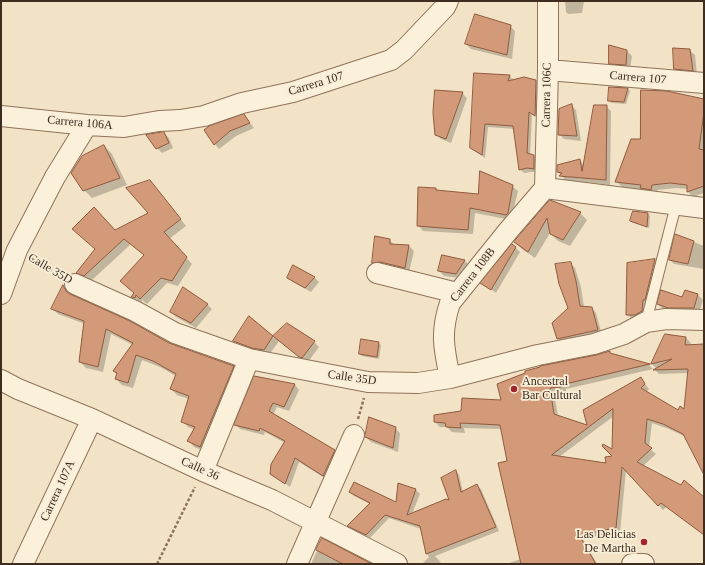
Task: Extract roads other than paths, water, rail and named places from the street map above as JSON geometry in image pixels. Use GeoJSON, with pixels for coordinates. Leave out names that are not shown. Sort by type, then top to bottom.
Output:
{"type":"FeatureCollection","features":[{"type":"Feature","properties":{"kind":"street","name":"Carrera 107"},"geometry":{"type":"LineString","coordinates":[[159,121],[204,116],[242,103],[293,92],[391,60],[404,50],[445,7],[448,1]]}},
{"type":"Feature","properties":{"kind":"street","name":"Carrera 106C"},"geometry":{"type":"LineString","coordinates":[[545,188],[548,1]]}},
{"type":"Feature","properties":{"kind":"street","name":"Carrera 107"},"geometry":{"type":"LineString","coordinates":[[548,70],[704,83]]}},
{"type":"Feature","properties":{"kind":"street","name":"Carrera 106A"},"geometry":{"type":"LineString","coordinates":[[1,116],[86,125],[124,127],[159,121]]}},
{"type":"Feature","properties":{"kind":"street"},"geometry":{"type":"LineString","coordinates":[[1,294],[17,250],[55,177],[86,125]]}},
{"type":"Feature","properties":{"kind":"street"},"geometry":{"type":"LineString","coordinates":[[545,188],[704,208]]}},
{"type":"Feature","properties":{"kind":"street","name":"Carrera 108B"},"geometry":{"type":"LineString","coordinates":[[450,378],[443,345],[443,329],[450,303],[545,188]]}},
{"type":"Feature","properties":{"kind":"street"},"geometry":{"type":"LineString","coordinates":[[377,273],[457,293]]}},
{"type":"Feature","properties":{"kind":"street","name":"Calle 35D"},"geometry":{"type":"LineString","coordinates":[[75,284],[135,311],[175,333],[249,359],[307,372],[368,382],[418,383],[450,378],[538,355],[594,344],[624,334],[646,322],[666,319],[704,320]]}},
{"type":"Feature","properties":{"kind":"street"},"geometry":{"type":"LineString","coordinates":[[666,319],[676,324],[704,333]]}},
{"type":"Feature","properties":{"kind":"street"},"geometry":{"type":"LineString","coordinates":[[203,471],[249,359]]}},
{"type":"Feature","properties":{"kind":"street","name":"Calle 36"},"geometry":{"type":"LineString","coordinates":[[1,380],[18,389],[92,419],[203,471],[272,500],[397,564]]}},
{"type":"Feature","properties":{"kind":"street","name":"Carrera 107A"},"geometry":{"type":"LineString","coordinates":[[23,564],[92,419]]}},
{"type":"Feature","properties":{"kind":"street"},"geometry":{"type":"LineString","coordinates":[[297,564],[354,434]]}},
{"type":"Feature","properties":{"kind":"street"},"geometry":{"type":"LineString","coordinates":[[632,564],[644,564]]}},
{"type":"Feature","properties":{"kind":"lane"},"geometry":{"type":"LineString","coordinates":[[646,322],[676,205]]}},
{"type":"Feature","properties":{"kind":"place","name":"Ancestral Bar Cultural"},"geometry":{"type":"Point","coordinates":[514,389]}},
{"type":"Feature","properties":{"kind":"place","name":"Las Delicias De Martha"},"geometry":{"type":"Point","coordinates":[644,542]}}]}
